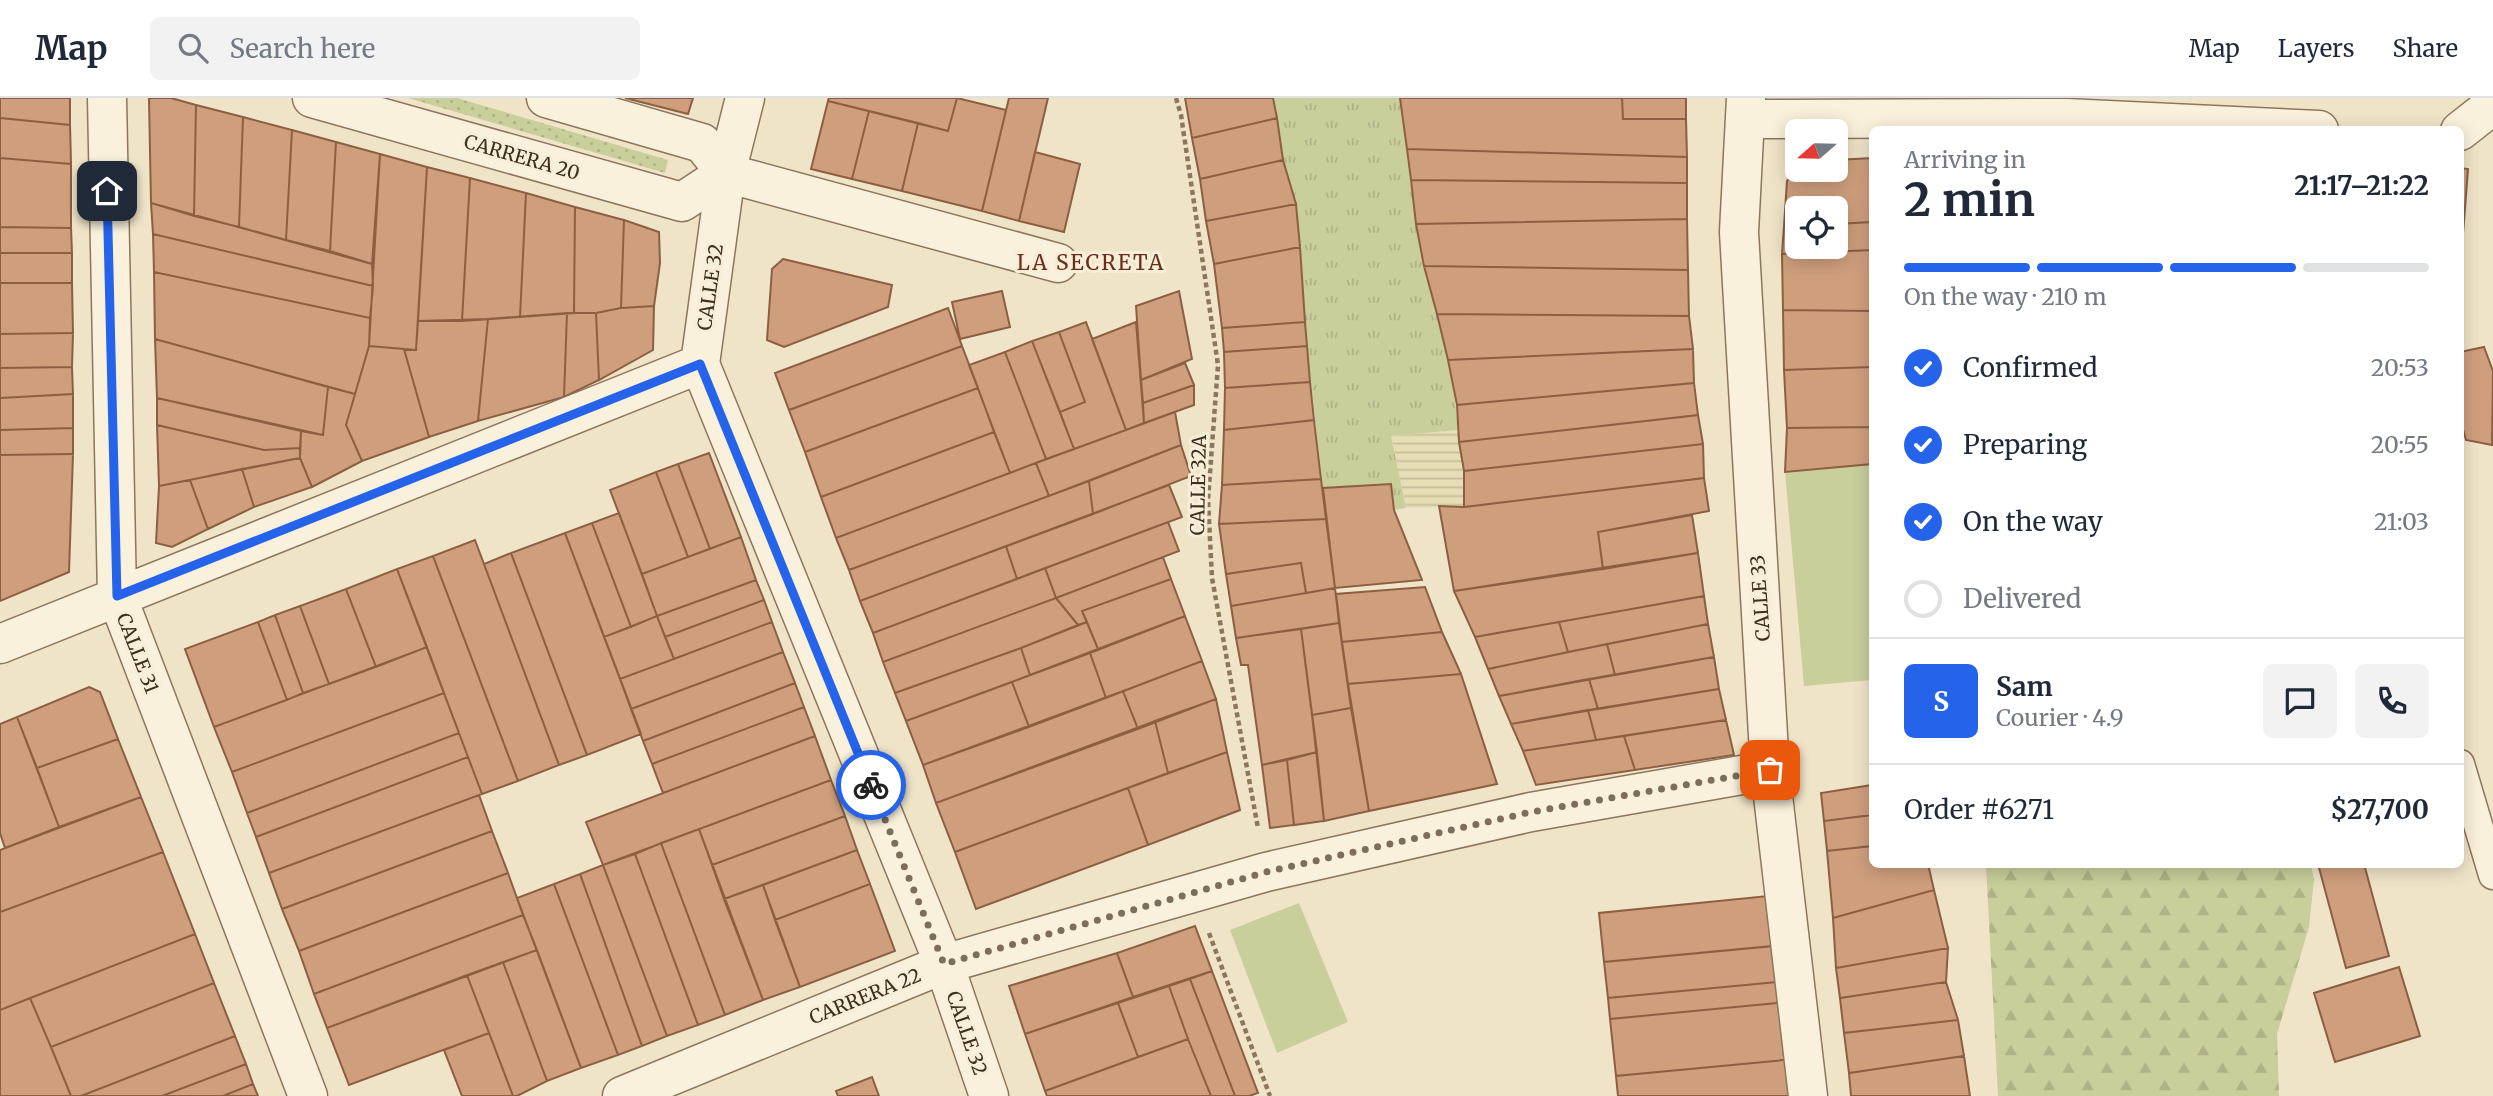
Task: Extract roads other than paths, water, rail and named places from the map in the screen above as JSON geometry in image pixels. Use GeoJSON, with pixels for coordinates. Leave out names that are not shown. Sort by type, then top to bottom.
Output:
{"type":"FeatureCollection","features":[{"type":"Feature","properties":{"kind":"street","name":"CALLE 31"},"geometry":{"type":"LineString","coordinates":[[107,98],[117,596],[308,1096]]}},
{"type":"Feature","properties":{"kind":"street","name":"CARRERA 20"},"geometry":{"type":"LineString","coordinates":[[312,98],[682,202],[726,173]]}},
{"type":"Feature","properties":{"kind":"street"},"geometry":{"type":"LineString","coordinates":[[546,98],[702,143],[726,173],[1058,263]]}},
{"type":"Feature","properties":{"kind":"street","name":"CALLE 32"},"geometry":{"type":"LineString","coordinates":[[745,98],[726,173],[700,364],[944,964],[989,1096]]}},
{"type":"Feature","properties":{"kind":"street"},"geometry":{"type":"LineString","coordinates":[[2464,128],[2493,105]]}},
{"type":"Feature","properties":{"kind":"street"},"geometry":{"type":"LineString","coordinates":[[1746,108],[2235,126]]}},
{"type":"Feature","properties":{"kind":"street","name":"CALLE 33"},"geometry":{"type":"LineString","coordinates":[[1746,108],[1739,232],[1770,770],[1808,1096]]}},
{"type":"Feature","properties":{"kind":"street"},"geometry":{"type":"LineString","coordinates":[[0,644],[700,364]]}},
{"type":"Feature","properties":{"kind":"street","name":"CARRERA 22"},"geometry":{"type":"LineString","coordinates":[[622,1096],[944,964],[1266,872],[1531,812],[1770,770]]}},
{"type":"Feature","properties":{"kind":"lane"},"geometry":{"type":"LineString","coordinates":[[2464,777],[2493,875]]}},
{"type":"Feature","properties":{"kind":"district","name":"LA SECRETA"},"geometry":{"type":"Point","coordinates":[1091,263]}}]}
